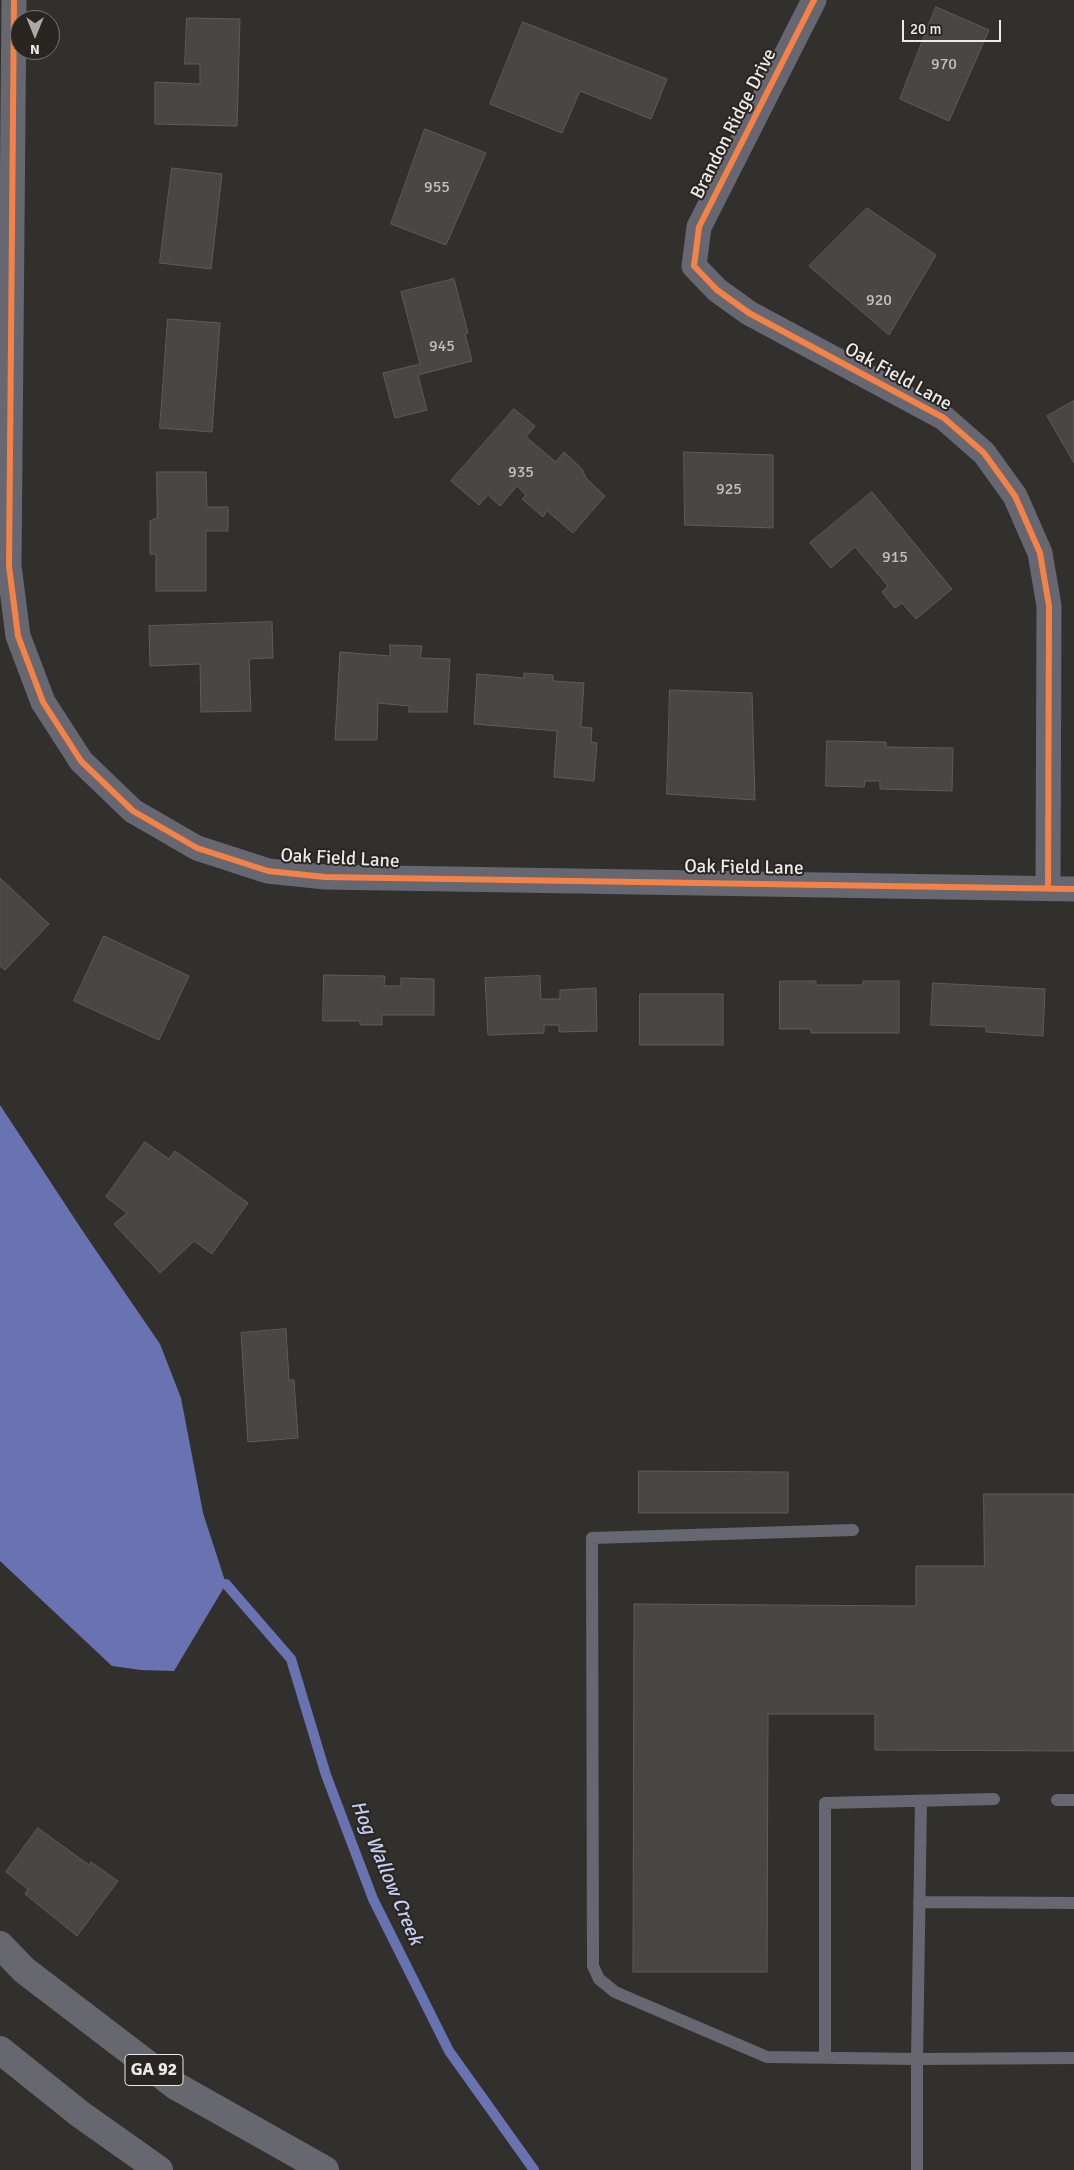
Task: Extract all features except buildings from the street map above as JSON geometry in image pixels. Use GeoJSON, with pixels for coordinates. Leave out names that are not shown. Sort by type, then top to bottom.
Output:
{"type":"FeatureCollection","features":[{"type":"Feature","properties":{"kind":"main road","name":"GA 92"},"geometry":{"type":"LineString","coordinates":[[0,1945],[24,1970],[176,2086],[325,2170]]}},
{"type":"Feature","properties":{"kind":"main road"},"geometry":{"type":"LineString","coordinates":[[0,2050],[80,2114],[159,2170]]}},
{"type":"Feature","properties":{"kind":"street","name":"Oak Field Lane"},"geometry":{"type":"LineString","coordinates":[[14,0],[9,566],[18,636],[43,702],[80,761],[132,811],[197,848],[268,871],[325,877],[1074,889]]}},
{"type":"Feature","properties":{"kind":"street","name":"Brandon Ridge Drive"},"geometry":{"type":"LineString","coordinates":[[694,266],[699,226],[814,0]]}},
{"type":"Feature","properties":{"kind":"street","name":"Oak Field Lane"},"geometry":{"type":"LineString","coordinates":[[694,266],[717,290],[748,313],[944,418],[984,454],[1016,496],[1040,553],[1049,606],[1048,888]]}},
{"type":"Feature","properties":{"kind":"lane"},"geometry":{"type":"LineString","coordinates":[[852,1530],[592,1538],[593,1966],[599,1979],[615,1992],[767,2057],[917,2059],[1074,2058]]}},
{"type":"Feature","properties":{"kind":"lane"},"geometry":{"type":"LineString","coordinates":[[825,2058],[825,1803],[994,1798]]}},
{"type":"Feature","properties":{"kind":"lane"},"geometry":{"type":"LineString","coordinates":[[1056,1800],[1074,1800]]}},
{"type":"Feature","properties":{"kind":"lane"},"geometry":{"type":"LineString","coordinates":[[917,2170],[920,1801]]}},
{"type":"Feature","properties":{"kind":"lane"},"geometry":{"type":"LineString","coordinates":[[919,1902],[1074,1903]]}},
{"type":"Feature","properties":{"kind":"water"},"geometry":{"type":"Polygon","coordinates":[[[0,1105],[160,1344],[181,1398],[203,1513],[226,1584],[174,1671],[141,1670],[112,1666],[0,1561],[0,1105]]]}},
{"type":"Feature","properties":{"kind":"waterway","name":"Hog Wallow Creek"},"geometry":{"type":"LineString","coordinates":[[226,1584],[291,1659],[326,1775],[373,1899],[449,2051],[534,2170]]}},
{"type":"Feature","properties":{"kind":"cycle path"},"geometry":{"type":"LineString","coordinates":[[14,0],[9,566],[18,636],[43,702],[81,761],[133,811],[197,848],[268,871],[325,877],[1074,889]]}},
{"type":"Feature","properties":{"kind":"cycle path"},"geometry":{"type":"LineString","coordinates":[[814,0],[699,227],[694,266],[717,290],[749,313],[944,418],[984,453],[1015,496],[1040,553],[1049,606],[1048,888]]}}]}
